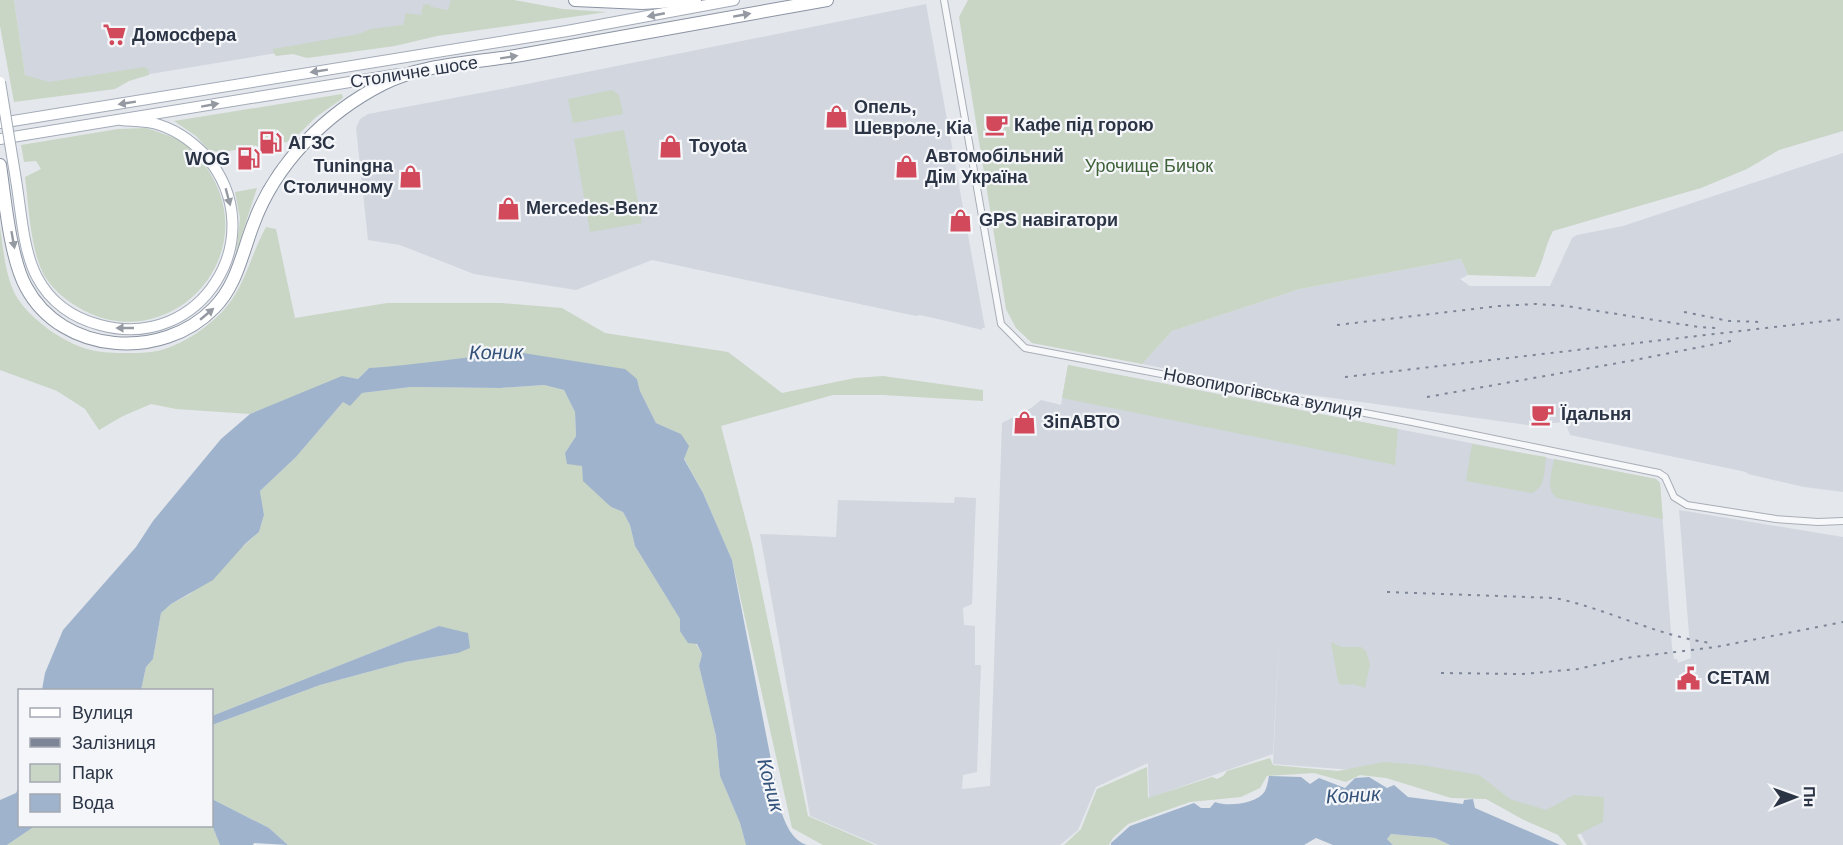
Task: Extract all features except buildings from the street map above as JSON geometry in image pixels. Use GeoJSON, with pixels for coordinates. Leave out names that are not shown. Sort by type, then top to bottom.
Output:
{"type":"FeatureCollection","features":[{"type":"Feature","properties":{"kind":"highway"},"geometry":{"type":"LineString","coordinates":[[575,0],[642,3],[695,0]]}},
{"type":"Feature","properties":{"kind":"highway","name":"Столичне шосе"},"geometry":{"type":"LineString","coordinates":[[410,73],[827,0]]}},
{"type":"Feature","properties":{"kind":"highway"},"geometry":{"type":"LineString","coordinates":[[0,165],[19,272],[27,290],[40,307],[76,333],[95,340],[113,344],[132,344],[161,339],[199,321],[222,298],[236,276],[254,220],[272,183],[310,139],[330,120],[365,95],[410,73]]}},
{"type":"Feature","properties":{"kind":"main road","name":"Столичне шосе"},"geometry":{"type":"LineString","coordinates":[[0,123],[567,31],[734,0]]}},
{"type":"Feature","properties":{"kind":"main road","name":"Столичне шосе"},"geometry":{"type":"LineString","coordinates":[[0,139],[410,73]]}},
{"type":"Feature","properties":{"kind":"main road"},"geometry":{"type":"LineString","coordinates":[[0,82],[29,255],[36,276],[50,297],[68,312],[88,322],[109,328],[140,328],[174,319],[190,309],[213,286],[229,254],[233,233],[231,208],[226,189],[213,166],[200,150],[180,134],[152,123],[121,120]]}},
{"type":"Feature","properties":{"kind":"street","name":"Новопирогівська вулиця"},"geometry":{"type":"LineString","coordinates":[[944,0],[1001,324],[1025,348],[1412,422],[1659,473],[1665,477],[1674,497],[1687,505],[1776,519],[1843,521]]}},
{"type":"Feature","properties":{"kind":"shaded area"},"geometry":{"type":"Polygon","coordinates":[[[14,0],[455,0],[452,30],[367,38],[126,78],[50,85],[25,75],[14,0]]]}},
{"type":"Feature","properties":{"kind":"shaded area"},"geometry":{"type":"Polygon","coordinates":[[[926,4],[985,328],[982,330],[920,315],[652,260],[576,290],[474,274],[400,245],[368,240],[356,128],[360,119],[368,114],[926,4]]]}},
{"type":"Feature","properties":{"kind":"shaded area"},"geometry":{"type":"Polygon","coordinates":[[[1843,153],[1843,492],[1804,487],[1746,472],[1570,435],[1565,422],[1527,425],[1281,391],[1142,364],[1172,331],[1300,289],[1461,259],[1468,275],[1460,279],[1470,286],[1550,286],[1572,238],[1577,235],[1623,226],[1843,153]]]}},
{"type":"Feature","properties":{"kind":"shaded area"},"geometry":{"type":"Polygon","coordinates":[[[1068,365],[1656,479],[1660,483],[1672,647],[1674,659],[1677,659],[1678,663],[1691,658],[1679,510],[1843,537],[1843,845],[1587,845],[1581,834],[1490,791],[1354,770],[1273,764],[1280,621],[1273,754],[1149,798],[1148,763],[1096,787],[1078,830],[1060,845],[878,845],[810,816],[760,534],[836,537],[838,500],[954,503],[955,497],[976,498],[972,604],[963,608],[964,625],[975,626],[975,665],[981,665],[977,772],[963,775],[962,789],[990,786],[1002,423],[1031,408],[1041,400],[1061,405],[1068,365]]]}},
{"type":"Feature","properties":{"kind":"green space"},"geometry":{"type":"Polygon","coordinates":[[[0,0],[14,0],[25,75],[49,82],[145,67],[149,75],[129,81],[115,89],[14,102],[0,26],[0,0]]]}},
{"type":"Feature","properties":{"kind":"green space"},"geometry":{"type":"Polygon","coordinates":[[[451,0],[514,0],[563,9],[607,12],[437,36],[395,46],[307,58],[293,54],[276,56],[273,52],[273,49],[359,34],[370,29],[403,25],[405,13],[421,15],[423,5],[430,4],[431,7],[448,10],[451,0]]]}},
{"type":"Feature","properties":{"kind":"green space","name":"Урочище Бичок"},"geometry":{"type":"Polygon","coordinates":[[[968,0],[1843,0],[1843,131],[1779,150],[1747,169],[1701,188],[1553,231],[1535,277],[1468,275],[1461,259],[1300,289],[1172,331],[1142,364],[1032,343],[1016,328],[1006,309],[959,17],[968,0]]]}},
{"type":"Feature","properties":{"kind":"green space"},"geometry":{"type":"Polygon","coordinates":[[[612,90],[619,95],[623,114],[573,123],[568,99],[612,90]]]}},
{"type":"Feature","properties":{"kind":"green space"},"geometry":{"type":"Polygon","coordinates":[[[342,94],[343,98],[287,142],[222,152],[209,151],[196,136],[174,121],[342,94]]]}},
{"type":"Feature","properties":{"kind":"green space"},"geometry":{"type":"Polygon","coordinates":[[[146,128],[184,143],[206,166],[215,182],[224,212],[224,242],[214,269],[198,292],[175,309],[149,320],[120,321],[89,313],[76,306],[58,292],[44,275],[33,240],[25,177],[41,169],[36,161],[24,162],[21,145],[118,129],[146,128]]]}},
{"type":"Feature","properties":{"kind":"green space"},"geometry":{"type":"Polygon","coordinates":[[[624,130],[642,223],[590,232],[574,139],[624,130]]]}},
{"type":"Feature","properties":{"kind":"green space"},"geometry":{"type":"Polygon","coordinates":[[[257,188],[236,253],[240,219],[235,192],[257,188]]]}},
{"type":"Feature","properties":{"kind":"green space"},"geometry":{"type":"Polygon","coordinates":[[[0,227],[8,276],[20,302],[33,317],[59,336],[78,346],[97,351],[142,353],[156,351],[181,343],[202,329],[230,303],[242,282],[266,227],[276,229],[295,318],[387,303],[502,303],[562,308],[605,333],[728,352],[782,393],[855,378],[883,376],[983,390],[983,401],[883,395],[833,395],[721,426],[752,544],[808,816],[875,845],[823,845],[792,828],[732,560],[703,493],[684,458],[681,434],[656,423],[640,391],[637,379],[399,367],[369,368],[358,379],[342,377],[250,414],[176,409],[151,404],[99,430],[85,409],[57,391],[0,370],[0,227]]]}},
{"type":"Feature","properties":{"kind":"green space"},"geometry":{"type":"Polygon","coordinates":[[[1068,365],[1398,429],[1395,465],[1062,398],[1068,365]]]}},
{"type":"Feature","properties":{"kind":"green space"},"geometry":{"type":"Polygon","coordinates":[[[544,385],[564,390],[575,412],[576,436],[565,453],[582,466],[611,507],[623,512],[630,525],[635,546],[702,654],[699,666],[716,736],[720,776],[740,823],[746,845],[288,845],[269,828],[213,800],[213,725],[320,685],[405,662],[458,653],[439,626],[213,716],[213,689],[141,689],[146,667],[153,659],[161,613],[171,604],[190,594],[259,532],[264,515],[260,491],[296,457],[343,402],[362,393],[411,387],[500,388],[544,385]]]}},
{"type":"Feature","properties":{"kind":"green space"},"geometry":{"type":"Polygon","coordinates":[[[1472,444],[1546,457],[1542,483],[1536,491],[1531,493],[1466,481],[1472,444]]]}},
{"type":"Feature","properties":{"kind":"green space"},"geometry":{"type":"Polygon","coordinates":[[[1554,459],[1656,479],[1660,483],[1663,519],[1557,498],[1553,495],[1550,486],[1554,459]]]}},
{"type":"Feature","properties":{"kind":"green space"},"geometry":{"type":"Polygon","coordinates":[[[1331,642],[1341,647],[1361,647],[1366,651],[1370,664],[1365,688],[1353,684],[1341,685],[1338,682],[1331,642]]]}},
{"type":"Feature","properties":{"kind":"green space"},"geometry":{"type":"Polygon","coordinates":[[[1270,758],[1273,765],[1338,771],[1384,762],[1422,765],[1479,775],[1510,799],[1546,810],[1574,795],[1604,797],[1603,822],[1577,835],[1583,845],[1567,845],[1558,835],[1486,799],[1451,798],[1386,778],[1360,775],[1346,782],[1314,773],[1267,776],[1260,788],[1241,797],[1190,802],[1128,824],[1109,845],[1064,845],[1081,829],[1097,789],[1147,767],[1148,798],[1212,777],[1217,779],[1227,771],[1270,758]]]}},
{"type":"Feature","properties":{"kind":"green space"},"geometry":{"type":"Polygon","coordinates":[[[34,827],[213,827],[220,845],[7,845],[34,827]]]}},
{"type":"Feature","properties":{"kind":"green space"},"geometry":{"type":"Polygon","coordinates":[[[1391,834],[1435,838],[1450,845],[1393,845],[1387,839],[1391,834]]]}},
{"type":"Feature","properties":{"kind":"water","name":"Коник"},"geometry":{"type":"Polygon","coordinates":[[[523,353],[625,369],[637,379],[640,391],[656,423],[681,434],[689,446],[684,459],[703,493],[732,560],[781,811],[787,827],[797,840],[807,845],[746,845],[740,823],[720,776],[716,736],[699,666],[702,654],[697,644],[688,643],[680,631],[680,619],[635,546],[630,525],[623,512],[611,507],[583,481],[582,466],[567,464],[565,453],[576,436],[575,412],[564,390],[544,385],[500,388],[411,387],[362,393],[350,406],[343,402],[296,457],[260,491],[264,515],[259,532],[245,544],[213,580],[171,604],[161,613],[153,659],[146,667],[141,689],[42,689],[45,673],[63,630],[136,547],[153,521],[221,439],[250,414],[342,376],[358,379],[369,368],[523,353]]]}},
{"type":"Feature","properties":{"kind":"water"},"geometry":{"type":"Polygon","coordinates":[[[439,626],[468,633],[470,648],[458,653],[405,662],[320,685],[213,725],[213,716],[439,626]]]}},
{"type":"Feature","properties":{"kind":"water","name":"Коник"},"geometry":{"type":"Polygon","coordinates":[[[1269,776],[1301,777],[1310,784],[1319,778],[1345,788],[1355,778],[1369,777],[1387,788],[1394,785],[1408,797],[1463,804],[1464,800],[1473,799],[1475,808],[1560,845],[1450,845],[1435,838],[1391,834],[1387,839],[1393,845],[1333,845],[1316,838],[1304,845],[1111,845],[1130,826],[1194,803],[1201,808],[1210,808],[1215,802],[1234,804],[1256,799],[1265,791],[1269,776]]]}},
{"type":"Feature","properties":{"kind":"water"},"geometry":{"type":"Polygon","coordinates":[[[18,789],[18,827],[34,827],[7,845],[0,845],[0,800],[16,793],[18,789]]]}},
{"type":"Feature","properties":{"kind":"water"},"geometry":{"type":"Polygon","coordinates":[[[213,800],[269,828],[288,845],[254,843],[253,845],[220,845],[213,827],[213,800]]]}},
{"type":"Feature","properties":{"kind":"railway"},"geometry":{"type":"LineString","coordinates":[[1337,325],[1499,306],[1535,304],[1566,306],[1716,328]]}},
{"type":"Feature","properties":{"kind":"railway"},"geometry":{"type":"LineString","coordinates":[[1684,312],[1729,321],[1762,322]]}},
{"type":"Feature","properties":{"kind":"railway"},"geometry":{"type":"LineString","coordinates":[[1345,377],[1843,319]]}},
{"type":"Feature","properties":{"kind":"railway"},"geometry":{"type":"LineString","coordinates":[[1427,397],[1736,340]]}},
{"type":"Feature","properties":{"kind":"railway"},"geometry":{"type":"LineString","coordinates":[[1387,592],[1555,598],[1671,635],[1711,643]]}},
{"type":"Feature","properties":{"kind":"railway"},"geometry":{"type":"LineString","coordinates":[[1441,673],[1523,674],[1578,669],[1626,658],[1716,647],[1843,622]]}},
{"type":"Feature","properties":{"kind":"place","name":"Домосфера"},"geometry":{"type":"Point","coordinates":[114,35]}},
{"type":"Feature","properties":{"kind":"place","name":"Опель, Шевроле, Кіа"},"geometry":{"type":"Point","coordinates":[836,117]}},
{"type":"Feature","properties":{"kind":"place","name":"Кафе під горою"},"geometry":{"type":"Point","coordinates":[996,125]}},
{"type":"Feature","properties":{"kind":"place","name":"АГЗС"},"geometry":{"type":"Point","coordinates":[270,143]}},
{"type":"Feature","properties":{"kind":"place","name":"Toyota"},"geometry":{"type":"Point","coordinates":[671,146]}},
{"type":"Feature","properties":{"kind":"place","name":"WOG"},"geometry":{"type":"Point","coordinates":[248,159]}},
{"type":"Feature","properties":{"kind":"place","name":"Автомобільний Дім Україна"},"geometry":{"type":"Point","coordinates":[907,166]}},
{"type":"Feature","properties":{"kind":"place","name":"Tuningна Столичному"},"geometry":{"type":"Point","coordinates":[411,176]}},
{"type":"Feature","properties":{"kind":"place","name":"Mercedes-Benz"},"geometry":{"type":"Point","coordinates":[508,208]}},
{"type":"Feature","properties":{"kind":"place","name":"GPS навігатори"},"geometry":{"type":"Point","coordinates":[961,220]}},
{"type":"Feature","properties":{"kind":"place","name":"Їдальня"},"geometry":{"type":"Point","coordinates":[1543,414]}},
{"type":"Feature","properties":{"kind":"place","name":"ЗіпАВТО"},"geometry":{"type":"Point","coordinates":[1025,422]}},
{"type":"Feature","properties":{"kind":"place","name":"СЕТАМ"},"geometry":{"type":"Point","coordinates":[1689,678]}}]}
